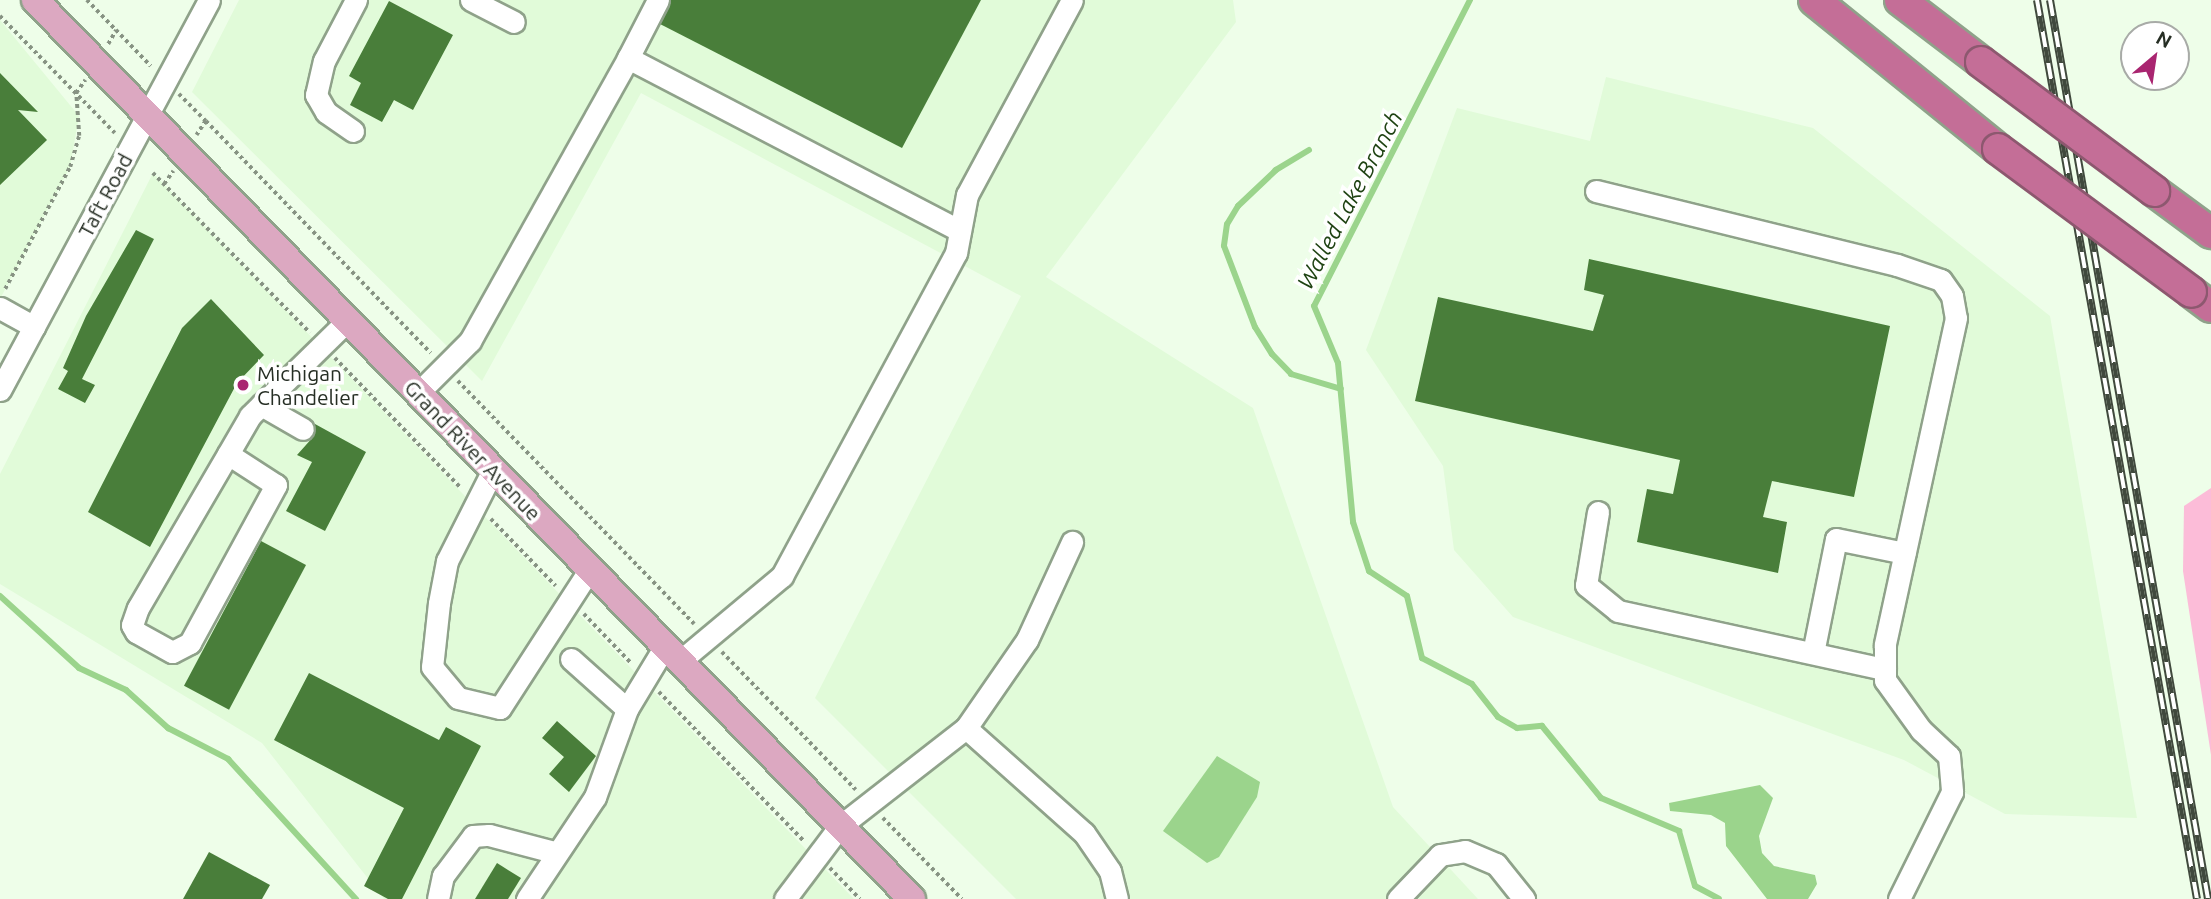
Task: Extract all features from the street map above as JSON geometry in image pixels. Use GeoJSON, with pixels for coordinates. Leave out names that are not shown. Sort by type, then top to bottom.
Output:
{"type":"FeatureCollection","features":[{"type":"Feature","properties":{"kind":"highway"},"geometry":{"type":"LineString","coordinates":[[1814,0],[1998,149],[2201,299]]}},
{"type":"Feature","properties":{"kind":"highway"},"geometry":{"type":"LineString","coordinates":[[1900,0],[2211,233]]}},
{"type":"Feature","properties":{"kind":"main road","name":"Grand River Avenue"},"geometry":{"type":"LineString","coordinates":[[35,0],[912,899]]}},
{"type":"Feature","properties":{"kind":"street","name":"Taft Road"},"geometry":{"type":"LineString","coordinates":[[0,390],[209,0]]}},
{"type":"Feature","properties":{"kind":"street"},"geometry":{"type":"LineString","coordinates":[[353,131],[326,112],[316,95],[324,61],[356,0]]}},
{"type":"Feature","properties":{"kind":"street"},"geometry":{"type":"LineString","coordinates":[[471,0],[514,22]]}},
{"type":"Feature","properties":{"kind":"street"},"geometry":{"type":"LineString","coordinates":[[418,393],[470,341],[658,0]]}},
{"type":"Feature","properties":{"kind":"street"},"geometry":{"type":"LineString","coordinates":[[527,899],[554,852],[595,797],[627,709],[645,678],[672,654],[708,638],[782,576],[956,253],[967,195],[1072,0]]}},
{"type":"Feature","properties":{"kind":"street"},"geometry":{"type":"LineString","coordinates":[[628,58],[960,231]]}},
{"type":"Feature","properties":{"kind":"street"},"geometry":{"type":"LineString","coordinates":[[1596,191],[1941,280],[1952,296],[1956,318],[1905,553],[1885,669],[1894,698],[1949,756],[1952,792],[1899,899]]}},
{"type":"Feature","properties":{"kind":"street"},"geometry":{"type":"LineString","coordinates":[[0,308],[34,327]]}},
{"type":"Feature","properties":{"kind":"street"},"geometry":{"type":"LineString","coordinates":[[228,454],[276,485],[190,643],[172,652],[136,632],[134,616],[228,454],[261,405],[347,321]]}},
{"type":"Feature","properties":{"kind":"street"},"geometry":{"type":"LineString","coordinates":[[261,405],[303,429]]}},
{"type":"Feature","properties":{"kind":"street"},"geometry":{"type":"LineString","coordinates":[[493,470],[447,561],[435,633],[432,667],[458,698],[500,708],[590,569]]}},
{"type":"Feature","properties":{"kind":"street"},"geometry":{"type":"LineString","coordinates":[[1598,512],[1586,585],[1596,598],[1618,611],[1885,669]]}},
{"type":"Feature","properties":{"kind":"street"},"geometry":{"type":"LineString","coordinates":[[1813,653],[1836,539],[1905,553]]}},
{"type":"Feature","properties":{"kind":"street"},"geometry":{"type":"LineString","coordinates":[[785,899],[840,825],[870,805],[966,728],[1027,640],[1072,542]]}},
{"type":"Feature","properties":{"kind":"street"},"geometry":{"type":"LineString","coordinates":[[571,659],[627,709]]}},
{"type":"Feature","properties":{"kind":"street"},"geometry":{"type":"LineString","coordinates":[[966,728],[1084,833],[1110,871],[1117,899]]}},
{"type":"Feature","properties":{"kind":"street"},"geometry":{"type":"LineString","coordinates":[[438,899],[443,876],[474,836],[489,835],[554,852]]}},
{"type":"Feature","properties":{"kind":"street"},"geometry":{"type":"LineString","coordinates":[[1398,899],[1440,855],[1465,851],[1496,864],[1524,899]]}},
{"type":"Feature","properties":{"kind":"path"},"geometry":{"type":"LineString","coordinates":[[86,0],[116,30]]}},
{"type":"Feature","properties":{"kind":"path"},"geometry":{"type":"LineString","coordinates":[[0,16],[76,93],[79,136],[70,167],[0,297]]}},
{"type":"Feature","properties":{"kind":"path"},"geometry":{"type":"LineString","coordinates":[[206,121],[962,899]]}},
{"type":"Feature","properties":{"kind":"path"},"geometry":{"type":"LineString","coordinates":[[153,173],[860,899]]}},
{"type":"Feature","properties":{"kind":"shaded area"},"geometry":{"type":"Polygon","coordinates":[[[239,0],[1233,0],[1236,22],[1046,277],[1253,408],[1393,807],[1478,899],[1016,899],[815,698],[1021,296],[641,93],[482,381],[192,92],[239,0]]]}},
{"type":"Feature","properties":{"kind":"shaded area"},"geometry":{"type":"Polygon","coordinates":[[[0,20],[79,116],[70,167],[0,299],[0,20]]]}},
{"type":"Feature","properties":{"kind":"shaded area"},"geometry":{"type":"Polygon","coordinates":[[[1606,77],[1813,128],[2050,316],[2137,818],[2005,814],[1904,760],[1513,617],[1454,550],[1443,466],[1366,350],[1457,108],[1590,141],[1606,77]]]}},
{"type":"Feature","properties":{"kind":"shaded area"},"geometry":{"type":"Polygon","coordinates":[[[153,173],[854,899],[384,899],[262,743],[0,584],[0,474],[153,173]]]}},
{"type":"Feature","properties":{"kind":"shaded area"},"geometry":{"type":"Polygon","coordinates":[[[2211,488],[2211,755],[2183,571],[2184,506],[2211,488]]]}},
{"type":"Feature","properties":{"kind":"shaded area"},"geometry":{"type":"Polygon","coordinates":[[[1217,756],[1260,782],[1257,797],[1219,857],[1207,863],[1163,831],[1217,756]]]}},
{"type":"Feature","properties":{"kind":"shaded area"},"geometry":{"type":"Polygon","coordinates":[[[1760,785],[1773,798],[1759,836],[1762,853],[1774,866],[1815,875],[1817,884],[1808,899],[1767,899],[1726,846],[1725,823],[1711,815],[1670,811],[1669,803],[1760,785]]]}},
{"type":"Feature","properties":{"kind":"building"},"geometry":{"type":"Polygon","coordinates":[[[671,0],[981,0],[902,148],[660,24],[671,0]]]}},
{"type":"Feature","properties":{"kind":"building"},"geometry":{"type":"Polygon","coordinates":[[[389,1],[453,35],[413,110],[394,100],[382,122],[350,105],[361,83],[349,76],[389,1]]]}},
{"type":"Feature","properties":{"kind":"building"},"geometry":{"type":"Polygon","coordinates":[[[0,73],[38,112],[18,110],[47,140],[0,185],[0,73]]]}},
{"type":"Feature","properties":{"kind":"building"},"geometry":{"type":"Polygon","coordinates":[[[136,230],[154,239],[82,379],[95,385],[85,403],[58,389],[68,371],[63,368],[86,316],[136,230]]]}},
{"type":"Feature","properties":{"kind":"building"},"geometry":{"type":"Polygon","coordinates":[[[1589,259],[1890,326],[1854,497],[1772,481],[1763,517],[1787,522],[1778,573],[1637,542],[1647,489],[1673,494],[1680,460],[1415,401],[1438,297],[1593,331],[1604,295],[1584,290],[1589,259]]]}},
{"type":"Feature","properties":{"kind":"building"},"geometry":{"type":"Polygon","coordinates":[[[211,299],[264,355],[237,383],[150,547],[88,512],[182,328],[211,299]]]}},
{"type":"Feature","properties":{"kind":"building"},"geometry":{"type":"Polygon","coordinates":[[[315,424],[366,452],[325,531],[286,511],[312,462],[297,455],[314,436],[315,424]]]}},
{"type":"Feature","properties":{"kind":"building"},"geometry":{"type":"Polygon","coordinates":[[[261,541],[306,565],[229,710],[184,686],[261,541]]]}},
{"type":"Feature","properties":{"kind":"building"},"geometry":{"type":"Polygon","coordinates":[[[309,673],[439,740],[446,727],[481,746],[402,899],[388,899],[364,886],[404,808],[274,740],[309,673]]]}},
{"type":"Feature","properties":{"kind":"building"},"geometry":{"type":"Polygon","coordinates":[[[557,721],[596,756],[569,792],[549,774],[564,757],[542,738],[557,721]]]}},
{"type":"Feature","properties":{"kind":"building"},"geometry":{"type":"Polygon","coordinates":[[[209,852],[270,885],[262,899],[183,899],[209,852]]]}},
{"type":"Feature","properties":{"kind":"building"},"geometry":{"type":"Polygon","coordinates":[[[497,863],[521,878],[508,899],[475,899],[497,863]]]}},
{"type":"Feature","properties":{"kind":"waterway","name":"Walled Lake Branch"},"geometry":{"type":"LineString","coordinates":[[1470,0],[1314,306],[1338,363],[1353,522],[1369,571],[1407,596],[1422,658],[1472,684],[1498,717],[1517,728],[1542,726],[1601,798],[1679,831],[1695,886],[1719,899]]}},
{"type":"Feature","properties":{"kind":"waterway"},"geometry":{"type":"LineString","coordinates":[[1309,150],[1276,170],[1238,206],[1227,224],[1224,246],[1255,327],[1272,354],[1291,374],[1341,389]]}},
{"type":"Feature","properties":{"kind":"waterway"},"geometry":{"type":"LineString","coordinates":[[0,596],[79,668],[126,690],[168,728],[228,759],[356,899]]}},
{"type":"Feature","properties":{"kind":"railway"},"geometry":{"type":"LineString","coordinates":[[2037,0],[2197,899]]}},
{"type":"Feature","properties":{"kind":"railway"},"geometry":{"type":"LineString","coordinates":[[2050,0],[2208,899]]}},
{"type":"Feature","properties":{"kind":"place","name":"Michigan Chandelier"},"geometry":{"type":"Point","coordinates":[243,385]}}]}
